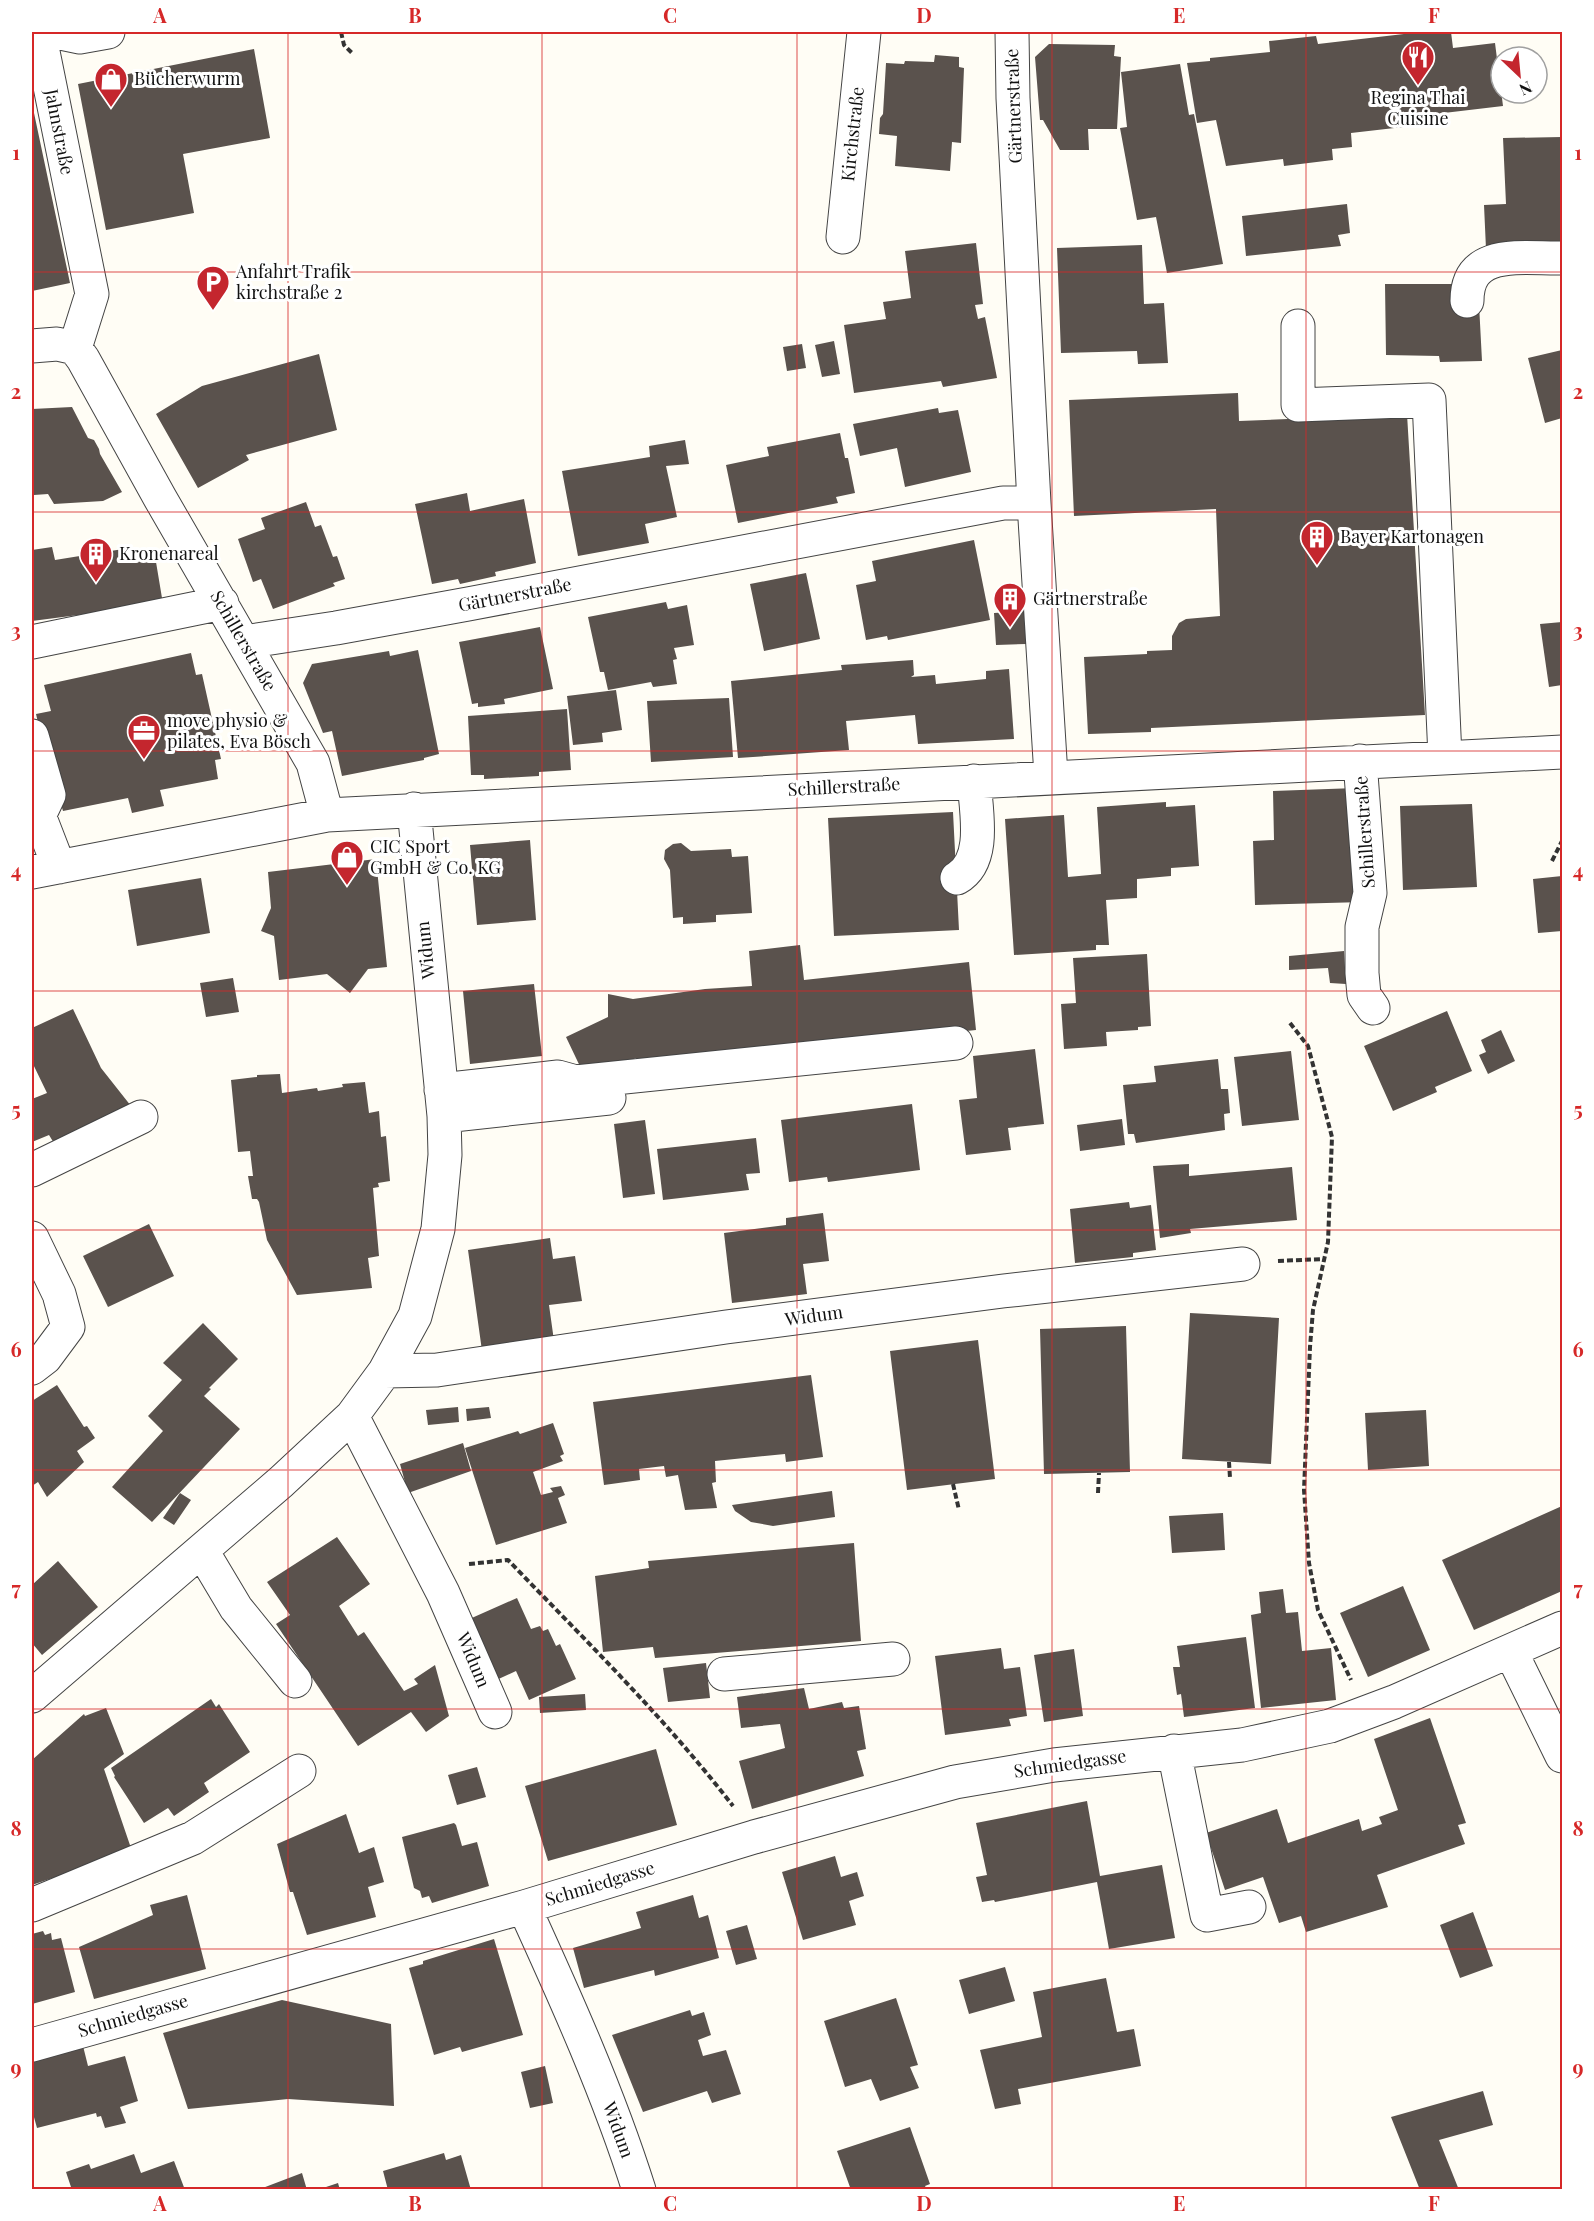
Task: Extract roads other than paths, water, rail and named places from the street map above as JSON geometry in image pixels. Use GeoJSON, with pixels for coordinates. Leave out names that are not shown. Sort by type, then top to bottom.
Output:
{"type":"FeatureCollection","features":[{"type":"Feature","properties":{"kind":"street","name":"Jahnstraße"},"geometry":{"type":"LineString","coordinates":[[39,32],[63,79],[79,232],[105,291],[75,348]]}},
{"type":"Feature","properties":{"kind":"street","name":"Kirchstraße"},"geometry":{"type":"LineString","coordinates":[[843,237],[864,32]]}},
{"type":"Feature","properties":{"kind":"street","name":"Gärtnerstraße"},"geometry":{"type":"LineString","coordinates":[[1012,32],[1013,98],[1034,503],[1051,776]]}},
{"type":"Feature","properties":{"kind":"street"},"geometry":{"type":"LineString","coordinates":[[1467,302],[1467,285],[1480,266],[1499,259],[1563,258]]}},
{"type":"Feature","properties":{"kind":"street"},"geometry":{"type":"LineString","coordinates":[[1298,326],[1298,405],[1429,400],[1445,757]]}},
{"type":"Feature","properties":{"kind":"street"},"geometry":{"type":"LineString","coordinates":[[32,346],[57,344],[75,348]]}},
{"type":"Feature","properties":{"kind":"street","name":"Schillerstraße"},"geometry":{"type":"LineString","coordinates":[[75,348],[313,763],[327,815]]}},
{"type":"Feature","properties":{"kind":"street","name":"Gärtnerstraße"},"geometry":{"type":"LineString","coordinates":[[244,642],[479,602],[1003,503],[1034,503]]}},
{"type":"Feature","properties":{"kind":"street"},"geometry":{"type":"LineString","coordinates":[[32,642],[222,603]]}},
{"type":"Feature","properties":{"kind":"street"},"geometry":{"type":"LineString","coordinates":[[32,735],[49,795],[35,807],[45,869]]}},
{"type":"Feature","properties":{"kind":"street","name":"Schillerstraße"},"geometry":{"type":"LineString","coordinates":[[45,869],[327,815],[1051,776],[1563,752]]}},
{"type":"Feature","properties":{"kind":"street","name":"Schillerstraße"},"geometry":{"type":"LineString","coordinates":[[1360,761],[1370,893],[1362,927],[1362,972],[1364,995],[1373,1008]]}},
{"type":"Feature","properties":{"kind":"street"},"geometry":{"type":"LineString","coordinates":[[957,878],[967,872],[976,855],[974,781]]}},
{"type":"Feature","properties":{"kind":"street","name":"Widum"},"geometry":{"type":"LineString","coordinates":[[32,1696],[202,1551],[352,1416],[385,1371],[416,1316],[438,1229],[445,1155],[414,809]]}},
{"type":"Feature","properties":{"kind":"street"},"geometry":{"type":"LineString","coordinates":[[442,1103],[558,1077],[576,1082],[956,1043]]}},
{"type":"Feature","properties":{"kind":"street"},"geometry":{"type":"LineString","coordinates":[[442,1103],[797,1078]]}},
{"type":"Feature","properties":{"kind":"street"},"geometry":{"type":"LineString","coordinates":[[32,1170],[141,1117]]}},
{"type":"Feature","properties":{"kind":"street"},"geometry":{"type":"LineString","coordinates":[[32,1238],[59,1294],[68,1327],[45,1358],[32,1368]]}},
{"type":"Feature","properties":{"kind":"street","name":"Widum"},"geometry":{"type":"LineString","coordinates":[[385,1371],[437,1370],[671,1335],[969,1295],[1243,1264]]}},
{"type":"Feature","properties":{"kind":"street","name":"Widum"},"geometry":{"type":"LineString","coordinates":[[352,1416],[430,1567],[495,1712]]}},
{"type":"Feature","properties":{"kind":"street"},"geometry":{"type":"LineString","coordinates":[[202,1551],[236,1608],[295,1680]]}},
{"type":"Feature","properties":{"kind":"street","name":"Schmiedgasse"},"geometry":{"type":"LineString","coordinates":[[32,2045],[524,1907],[754,1837],[955,1782],[1054,1765],[1242,1745],[1330,1726],[1511,1652],[1563,1628]]}},
{"type":"Feature","properties":{"kind":"street"},"geometry":{"type":"LineString","coordinates":[[1511,1652],[1563,1756]]}},
{"type":"Feature","properties":{"kind":"street"},"geometry":{"type":"LineString","coordinates":[[724,1674],[893,1659]]}},
{"type":"Feature","properties":{"kind":"street"},"geometry":{"type":"LineString","coordinates":[[1174,1751],[1207,1915],[1249,1907]]}},
{"type":"Feature","properties":{"kind":"street"},"geometry":{"type":"LineString","coordinates":[[32,1905],[193,1838],[298,1771]]}},
{"type":"Feature","properties":{"kind":"street","name":"Widum"},"geometry":{"type":"LineString","coordinates":[[524,1907],[566,1997],[621,2133],[639,2190]]}},
{"type":"Feature","properties":{"kind":"place","name":"Regina Thai Cuisine"},"geometry":{"type":"Point","coordinates":[1418,86]}},
{"type":"Feature","properties":{"kind":"place","name":"Bücherwurm"},"geometry":{"type":"Point","coordinates":[111,108]}},
{"type":"Feature","properties":{"kind":"place","name":"Anfahrt Trafik kirchstraße 2"},"geometry":{"type":"Point","coordinates":[213,311]}},
{"type":"Feature","properties":{"kind":"place","name":"Bayer Kartonagen"},"geometry":{"type":"Point","coordinates":[1317,566]}},
{"type":"Feature","properties":{"kind":"place","name":"Kronenareal"},"geometry":{"type":"Point","coordinates":[96,583]}},
{"type":"Feature","properties":{"kind":"place","name":"Gärtnerstraße"},"geometry":{"type":"Point","coordinates":[1010,628]}},
{"type":"Feature","properties":{"kind":"place","name":"move physio & pilates, Eva Bösch"},"geometry":{"type":"Point","coordinates":[144,760]}},
{"type":"Feature","properties":{"kind":"place","name":"CIC Sport GmbH & Co. KG"},"geometry":{"type":"Point","coordinates":[347,886]}}]}
